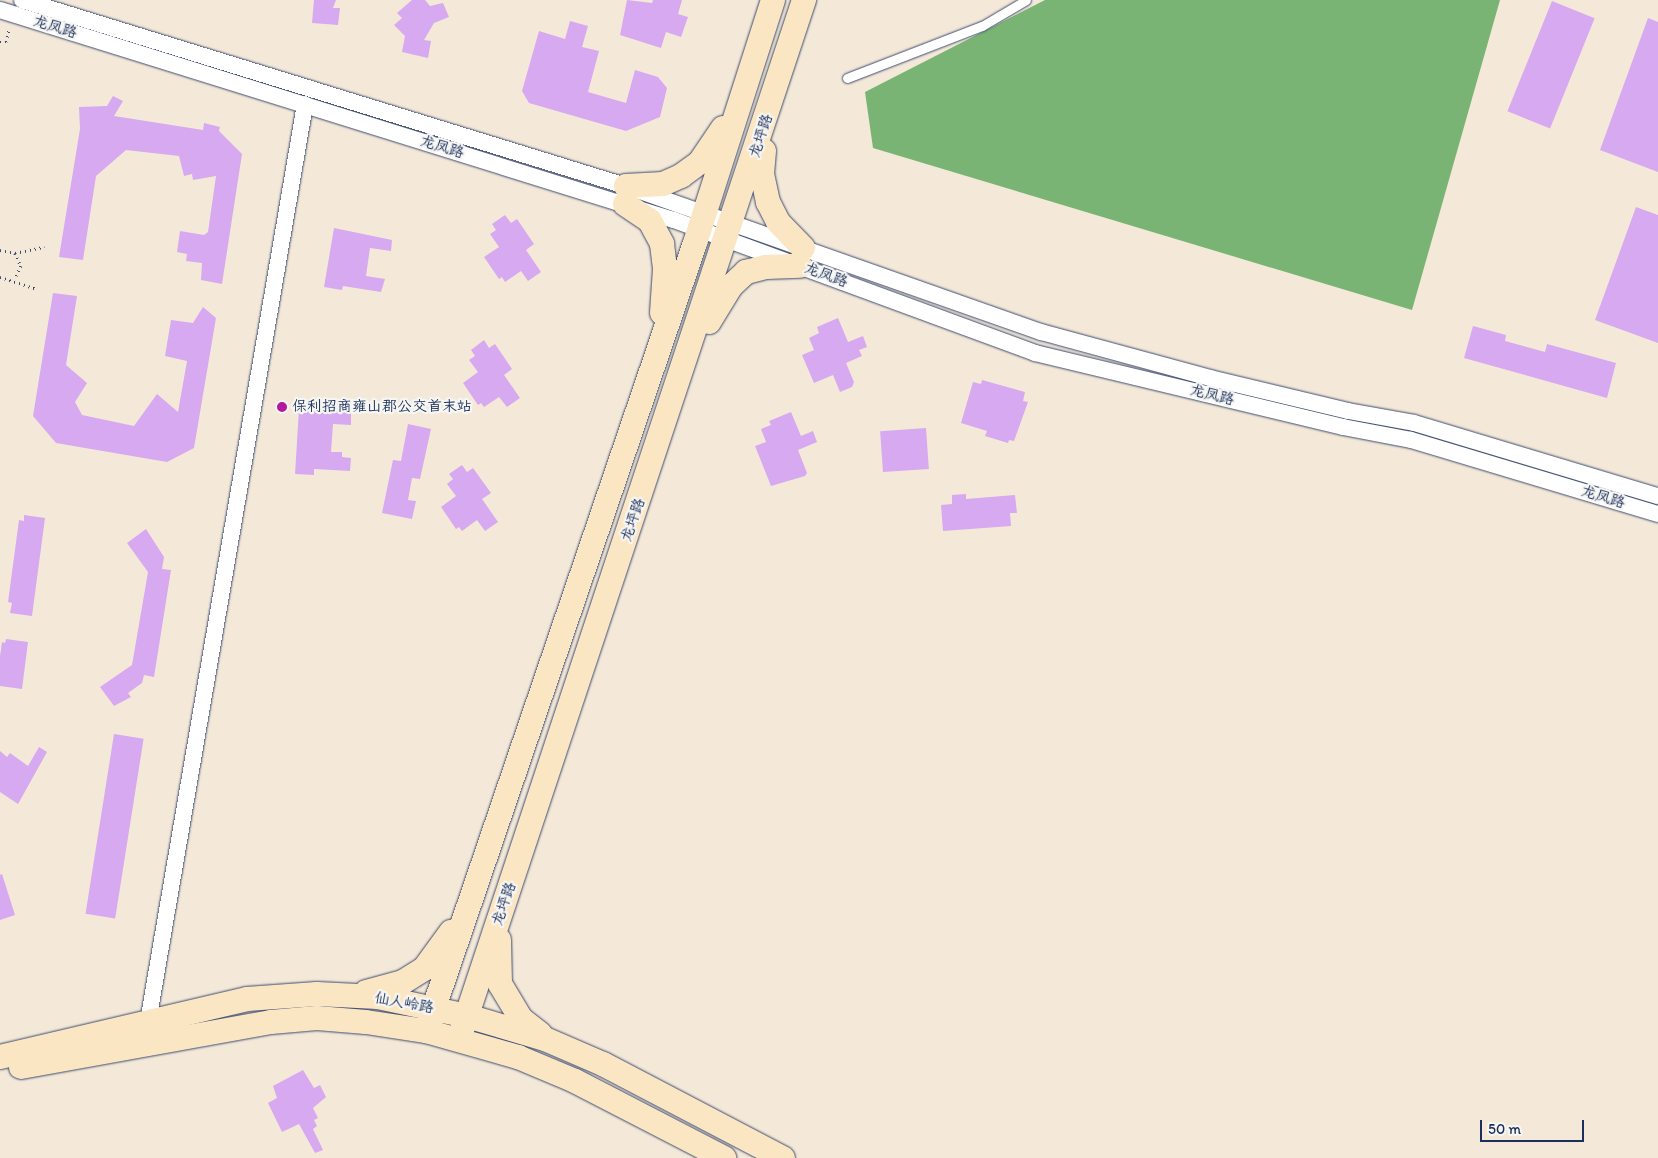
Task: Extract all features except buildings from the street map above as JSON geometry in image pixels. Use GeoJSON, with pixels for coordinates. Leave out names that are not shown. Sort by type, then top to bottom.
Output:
{"type":"FeatureCollection","features":[{"type":"Feature","properties":{"kind":"main road","name":"龙坪路"},"geometry":{"type":"LineString","coordinates":[[426,1031],[658,352],[773,0]]}},
{"type":"Feature","properties":{"kind":"main road","name":"龙坪路"},"geometry":{"type":"LineString","coordinates":[[459,1039],[730,230],[804,0]]}},
{"type":"Feature","properties":{"kind":"main road"},"geometry":{"type":"LineString","coordinates":[[658,352],[665,269],[662,244],[650,221],[626,195],[663,184],[681,176],[700,162],[738,106]]}},
{"type":"Feature","properties":{"kind":"main road"},"geometry":{"type":"LineString","coordinates":[[686,360],[731,286],[746,272],[802,257],[778,222],[768,202],[762,174],[768,112]]}},
{"type":"Feature","properties":{"kind":"main road"},"geometry":{"type":"LineString","coordinates":[[332,995],[375,991],[403,982],[424,969],[443,946],[472,896]]}},
{"type":"Feature","properties":{"kind":"main road"},"geometry":{"type":"LineString","coordinates":[[504,906],[498,957],[500,984],[508,1002],[521,1020],[545,1038]]}},
{"type":"Feature","properties":{"kind":"main road","name":"仙人岭路"},"geometry":{"type":"LineString","coordinates":[[0,1057],[247,999],[332,995],[378,997],[467,1016],[545,1038],[603,1064],[783,1158]]}},
{"type":"Feature","properties":{"kind":"main road","name":"仙人岭路"},"geometry":{"type":"LineString","coordinates":[[0,1071],[271,1022],[318,1018],[426,1031],[518,1057],[575,1081],[724,1158]]}},
{"type":"Feature","properties":{"kind":"street","name":"龙凤路"},"geometry":{"type":"LineString","coordinates":[[22,0],[730,230],[802,257],[1035,353],[1343,427],[1411,440],[1658,514]]}},
{"type":"Feature","properties":{"kind":"street","name":"龙凤路"},"geometry":{"type":"LineString","coordinates":[[0,10],[304,104],[626,195]]}},
{"type":"Feature","properties":{"kind":"street"},"geometry":{"type":"LineString","coordinates":[[148,1022],[304,104]]}},
{"type":"Feature","properties":{"kind":"street","name":"龙凤路"},"geometry":{"type":"LineString","coordinates":[[802,257],[1041,332],[1220,380],[1348,411],[1414,423],[1658,496]]}},
{"type":"Feature","properties":{"kind":"lane"},"geometry":{"type":"LineString","coordinates":[[847,78],[982,26],[1026,0]]}},
{"type":"Feature","properties":{"kind":"path"},"geometry":{"type":"LineString","coordinates":[[0,250],[14,253],[44,247]]}},
{"type":"Feature","properties":{"kind":"path"},"geometry":{"type":"LineString","coordinates":[[14,253],[21,266],[15,279]]}},
{"type":"Feature","properties":{"kind":"path"},"geometry":{"type":"LineString","coordinates":[[0,277],[15,279],[37,289]]}},
{"type":"Feature","properties":{"kind":"green space"},"geometry":{"type":"Polygon","coordinates":[[[1045,0],[1500,0],[1412,310],[873,148],[865,92],[1045,0]]]}},
{"type":"Feature","properties":{"kind":"place","name":"保利招商雍山郡公交首末站"},"geometry":{"type":"Point","coordinates":[282,407]}}]}
